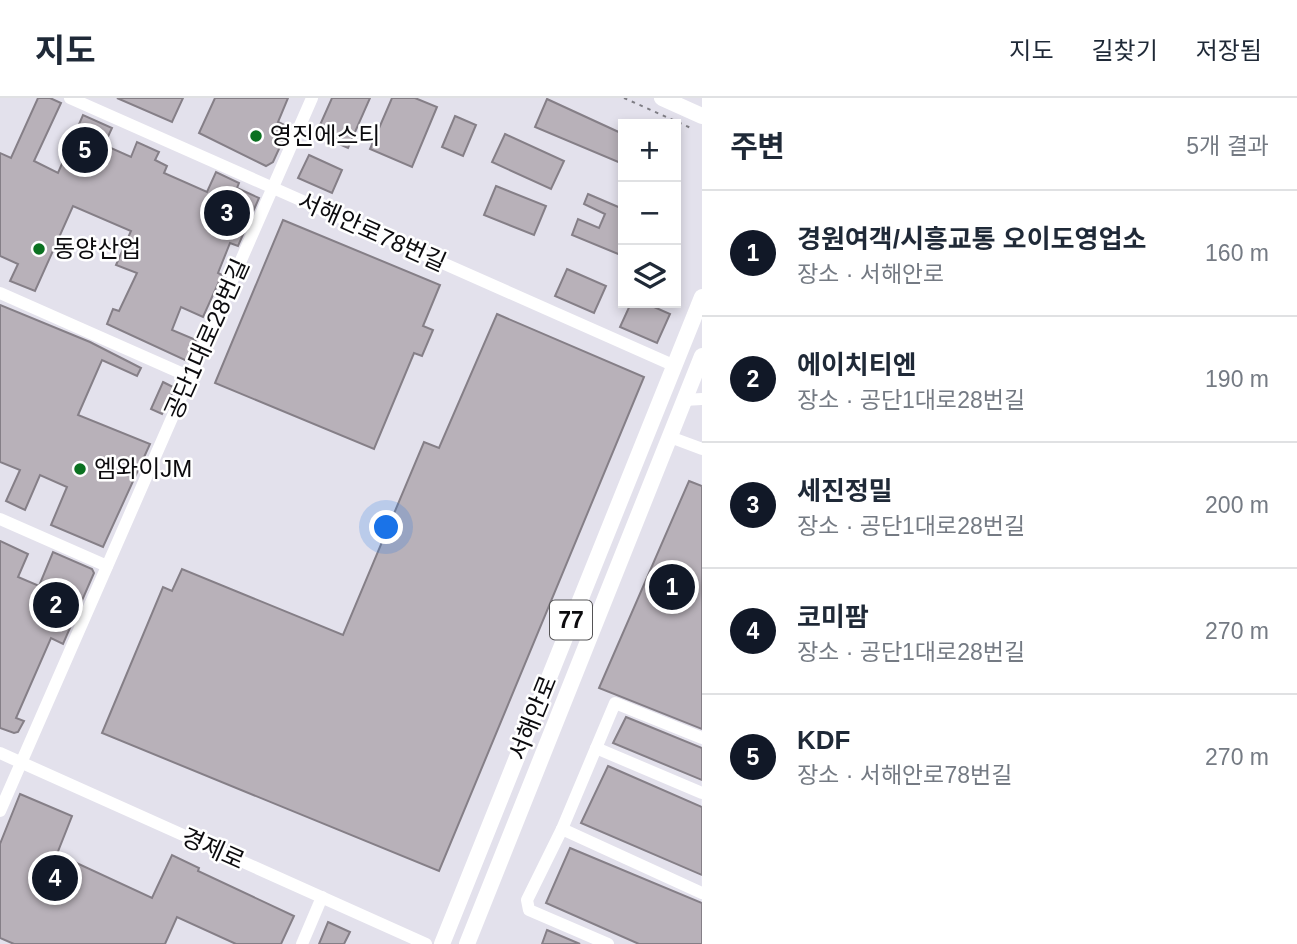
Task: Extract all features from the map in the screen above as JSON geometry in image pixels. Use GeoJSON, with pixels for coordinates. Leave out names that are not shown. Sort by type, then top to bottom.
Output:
{"type":"FeatureCollection","features":[{"type":"Feature","properties":{"kind":"main road"},"geometry":{"type":"LineString","coordinates":[[662,98],[696,122]]}},
{"type":"Feature","properties":{"kind":"main road","name":"서해안로"},"geometry":{"type":"LineString","coordinates":[[442,944],[702,297]]}},
{"type":"Feature","properties":{"kind":"main road","name":"서해안로"},"geometry":{"type":"LineString","coordinates":[[467,944],[702,356]]}},
{"type":"Feature","properties":{"kind":"street","name":"서해안로78번길"},"geometry":{"type":"LineString","coordinates":[[69,98],[675,366]]}},
{"type":"Feature","properties":{"kind":"street","name":"공단1대로28번길"},"geometry":{"type":"LineString","coordinates":[[0,811],[312,98]]}},
{"type":"Feature","properties":{"kind":"street"},"geometry":{"type":"LineString","coordinates":[[0,293],[190,377]]}},
{"type":"Feature","properties":{"kind":"street"},"geometry":{"type":"LineString","coordinates":[[684,400],[702,399]]}},
{"type":"Feature","properties":{"kind":"street"},"geometry":{"type":"LineString","coordinates":[[670,437],[702,449]]}},
{"type":"Feature","properties":{"kind":"street"},"geometry":{"type":"LineString","coordinates":[[0,519],[107,566]]}},
{"type":"Feature","properties":{"kind":"street"},"geometry":{"type":"LineString","coordinates":[[608,944],[529,910],[527,900],[562,829],[615,703],[702,738]]}},
{"type":"Feature","properties":{"kind":"street"},"geometry":{"type":"LineString","coordinates":[[596,748],[702,793]]}},
{"type":"Feature","properties":{"kind":"street","name":"경제로"},"geometry":{"type":"LineString","coordinates":[[0,754],[426,944]]}},
{"type":"Feature","properties":{"kind":"street"},"geometry":{"type":"LineString","coordinates":[[562,829],[702,893]]}},
{"type":"Feature","properties":{"kind":"street"},"geometry":{"type":"LineString","coordinates":[[302,944],[322,897]]}},
{"type":"Feature","properties":{"kind":"path"},"geometry":{"type":"LineString","coordinates":[[624,98],[696,122]]}},
{"type":"Feature","properties":{"kind":"building"},"geometry":{"type":"Polygon","coordinates":[[[38,98],[50,98],[61,103],[34,161],[58,173],[83,115],[112,128],[104,145],[131,157],[137,142],[159,152],[155,160],[167,166],[164,173],[207,192],[216,172],[239,183],[237,188],[259,198],[238,246],[230,243],[218,273],[222,275],[203,317],[181,307],[172,330],[196,340],[187,361],[107,324],[113,309],[119,311],[137,273],[116,265],[131,231],[73,206],[35,291],[10,281],[18,264],[0,256],[0,153],[11,158],[38,98]]]}},
{"type":"Feature","properties":{"kind":"building"},"geometry":{"type":"Polygon","coordinates":[[[117,98],[183,98],[172,122],[117,98]]]}},
{"type":"Feature","properties":{"kind":"building","name":"영진에스티"},"geometry":{"type":"Polygon","coordinates":[[[215,98],[288,98],[278,122],[289,127],[273,162],[266,166],[199,133],[215,98]]]}},
{"type":"Feature","properties":{"kind":"building"},"geometry":{"type":"Polygon","coordinates":[[[332,98],[370,98],[348,148],[316,134],[332,98]]]}},
{"type":"Feature","properties":{"kind":"building"},"geometry":{"type":"Polygon","coordinates":[[[392,98],[415,98],[437,107],[412,167],[370,149],[392,98]]]}},
{"type":"Feature","properties":{"kind":"building"},"geometry":{"type":"Polygon","coordinates":[[[547,99],[618,132],[618,162],[535,127],[547,99]]]}},
{"type":"Feature","properties":{"kind":"building"},"geometry":{"type":"Polygon","coordinates":[[[455,116],[476,125],[463,156],[442,147],[455,116]]]}},
{"type":"Feature","properties":{"kind":"building"},"geometry":{"type":"Polygon","coordinates":[[[505,134],[564,161],[551,189],[492,162],[505,134]]]}},
{"type":"Feature","properties":{"kind":"building"},"geometry":{"type":"Polygon","coordinates":[[[309,155],[342,170],[332,193],[298,178],[309,155]]]}},
{"type":"Feature","properties":{"kind":"building"},"geometry":{"type":"Polygon","coordinates":[[[496,186],[546,206],[534,235],[484,215],[496,186]]]}},
{"type":"Feature","properties":{"kind":"building"},"geometry":{"type":"Polygon","coordinates":[[[588,194],[618,207],[618,254],[572,235],[578,219],[599,228],[605,214],[584,204],[588,194]]]}},
{"type":"Feature","properties":{"kind":"building"},"geometry":{"type":"Polygon","coordinates":[[[283,220],[440,285],[423,326],[433,330],[422,356],[414,353],[374,449],[215,383],[283,220]]]}},
{"type":"Feature","properties":{"kind":"building"},"geometry":{"type":"Polygon","coordinates":[[[567,269],[606,286],[594,313],[555,296],[567,269]]]}},
{"type":"Feature","properties":{"kind":"building"},"geometry":{"type":"Polygon","coordinates":[[[0,305],[90,342],[141,368],[137,376],[102,360],[78,415],[150,444],[103,547],[51,525],[67,487],[40,475],[25,510],[6,501],[20,470],[0,462],[0,305]]]}},
{"type":"Feature","properties":{"kind":"building"},"geometry":{"type":"Polygon","coordinates":[[[629,308],[656,308],[670,314],[657,343],[620,327],[629,308]]]}},
{"type":"Feature","properties":{"kind":"building"},"geometry":{"type":"Polygon","coordinates":[[[497,314],[644,377],[439,871],[102,733],[163,587],[172,591],[182,569],[343,635],[424,442],[439,448],[497,314]]]}},
{"type":"Feature","properties":{"kind":"building"},"geometry":{"type":"Polygon","coordinates":[[[163,382],[175,388],[162,414],[151,409],[163,382]]]}},
{"type":"Feature","properties":{"kind":"building"},"geometry":{"type":"Polygon","coordinates":[[[689,481],[702,486],[702,729],[599,688],[689,481]]]}},
{"type":"Feature","properties":{"kind":"building"},"geometry":{"type":"Polygon","coordinates":[[[0,541],[28,554],[18,577],[39,586],[53,552],[92,569],[94,573],[63,644],[51,638],[16,718],[24,721],[18,732],[14,733],[0,728],[0,541]]]}},
{"type":"Feature","properties":{"kind":"building"},"geometry":{"type":"Polygon","coordinates":[[[626,717],[702,748],[702,780],[613,743],[626,717]]]}},
{"type":"Feature","properties":{"kind":"building"},"geometry":{"type":"Polygon","coordinates":[[[608,766],[702,807],[702,875],[581,823],[608,766]]]}},
{"type":"Feature","properties":{"kind":"building"},"geometry":{"type":"Polygon","coordinates":[[[20,794],[72,816],[57,854],[152,898],[172,855],[199,868],[198,871],[294,916],[281,944],[236,944],[177,917],[165,944],[14,944],[0,938],[0,844],[20,794]]]}},
{"type":"Feature","properties":{"kind":"building"},"geometry":{"type":"Polygon","coordinates":[[[570,848],[702,903],[702,944],[639,944],[546,903],[570,848]]]}},
{"type":"Feature","properties":{"kind":"building"},"geometry":{"type":"Polygon","coordinates":[[[328,922],[350,932],[344,944],[319,944],[328,922]]]}},
{"type":"Feature","properties":{"kind":"building"},"geometry":{"type":"Polygon","coordinates":[[[547,930],[580,944],[542,944],[547,930]]]}},
{"type":"Feature","properties":{"kind":"place","name":"영진에스티"},"geometry":{"type":"Point","coordinates":[256,136]}},
{"type":"Feature","properties":{"kind":"place","name":"KDF"},"geometry":{"type":"Point","coordinates":[85,150]}},
{"type":"Feature","properties":{"kind":"place","name":"세진정밀"},"geometry":{"type":"Point","coordinates":[227,213]}},
{"type":"Feature","properties":{"kind":"place","name":"동양산업"},"geometry":{"type":"Point","coordinates":[39,249]}},
{"type":"Feature","properties":{"kind":"place","name":"엠와이JM"},"geometry":{"type":"Point","coordinates":[80,469]}},
{"type":"Feature","properties":{"kind":"place","name":"경원여객/시흥교통 오이도영업소"},"geometry":{"type":"Point","coordinates":[672,587]}},
{"type":"Feature","properties":{"kind":"place","name":"에이치티엔"},"geometry":{"type":"Point","coordinates":[56,605]}},
{"type":"Feature","properties":{"kind":"place","name":"코미팜"},"geometry":{"type":"Point","coordinates":[55,878]}}]}
